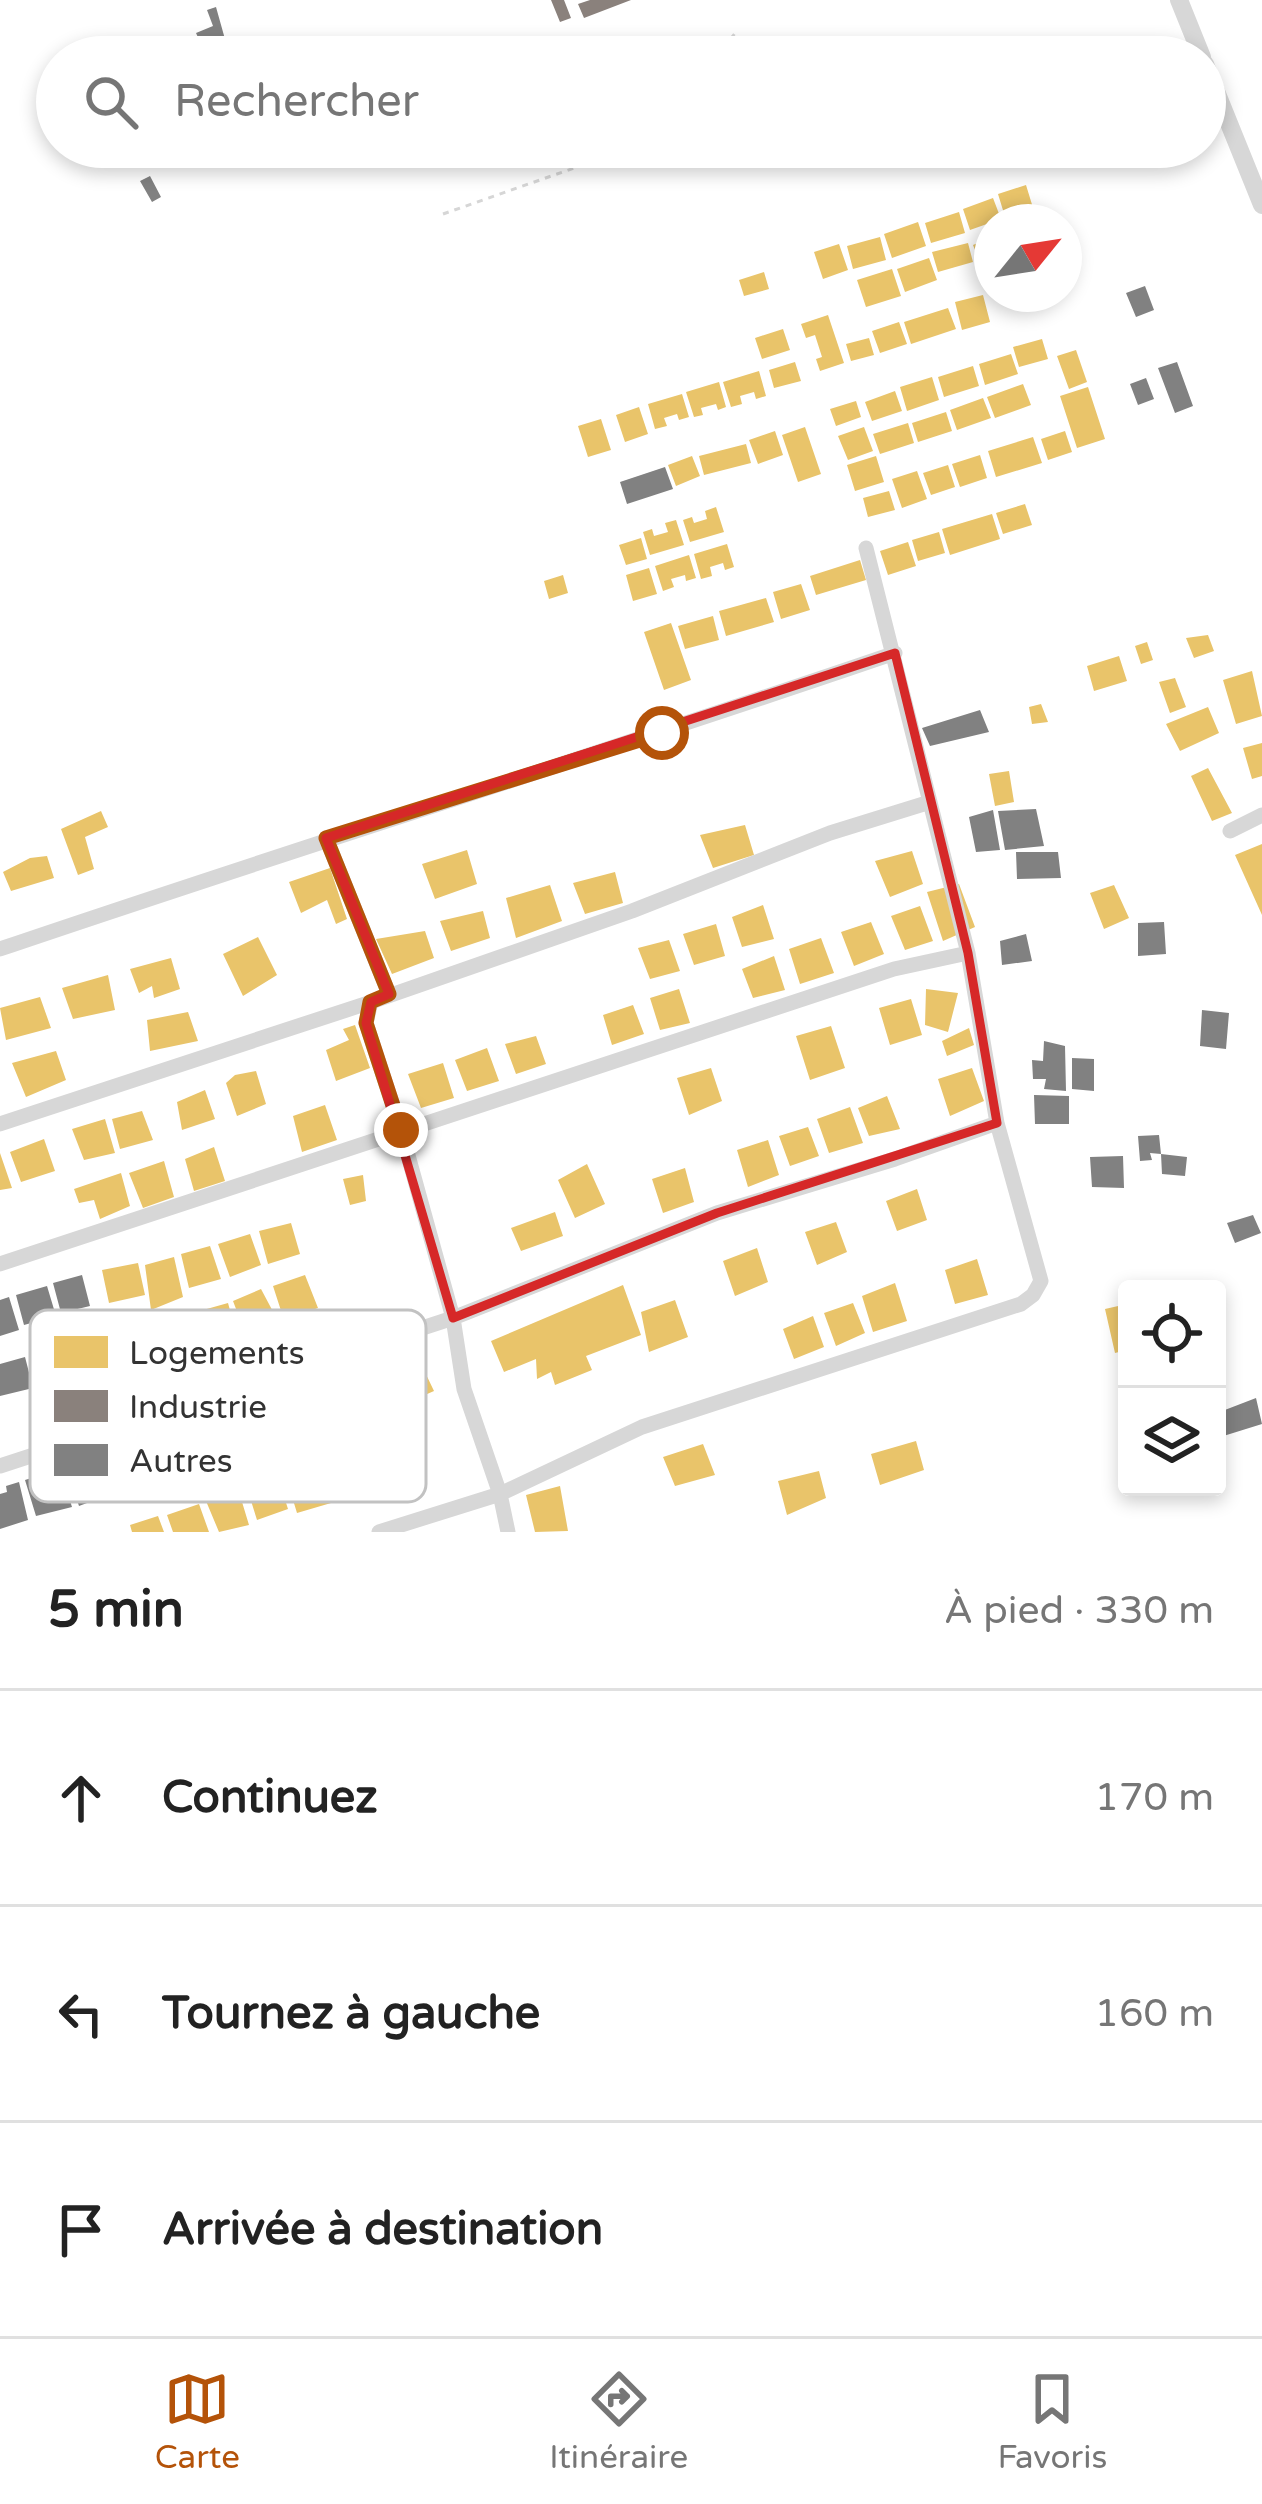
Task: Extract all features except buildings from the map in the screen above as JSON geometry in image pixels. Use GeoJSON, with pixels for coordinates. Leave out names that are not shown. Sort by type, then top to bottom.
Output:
{"type":"FeatureCollection","features":[{"type":"Feature","properties":{"kind":"street"},"geometry":{"type":"LineString","coordinates":[[1179,0],[1194,36]]}},
{"type":"Feature","properties":{"kind":"street"},"geometry":{"type":"LineString","coordinates":[[1226,115],[1262,205]]}},
{"type":"Feature","properties":{"kind":"street"},"geometry":{"type":"LineString","coordinates":[[379,1532],[500,1494],[642,1427],[1021,1304],[1041,1282],[997,1123],[968,953],[866,548]]}},
{"type":"Feature","properties":{"kind":"street"},"geometry":{"type":"LineString","coordinates":[[0,949],[895,653]]}},
{"type":"Feature","properties":{"kind":"street"},"geometry":{"type":"LineString","coordinates":[[0,1124],[370,1002],[632,910],[830,833],[930,802]]}},
{"type":"Feature","properties":{"kind":"street"},"geometry":{"type":"LineString","coordinates":[[1230,831],[1262,815]]}},
{"type":"Feature","properties":{"kind":"street"},"geometry":{"type":"LineString","coordinates":[[326,838],[389,994]]}},
{"type":"Feature","properties":{"kind":"street"},"geometry":{"type":"LineString","coordinates":[[0,1264],[894,969],[968,953]]}},
{"type":"Feature","properties":{"kind":"street"},"geometry":{"type":"LineString","coordinates":[[370,1002],[366,1023],[401,1130],[453,1318],[464,1389],[508,1532]]}},
{"type":"Feature","properties":{"kind":"street"},"geometry":{"type":"LineString","coordinates":[[426,1327],[717,1213],[997,1123]]}},
{"type":"Feature","properties":{"kind":"street"},"geometry":{"type":"LineString","coordinates":[[0,1466],[30,1456]]}},
{"type":"Feature","properties":{"kind":"path"},"geometry":{"type":"LineString","coordinates":[[732,36],[736,31]]}},
{"type":"Feature","properties":{"kind":"path"},"geometry":{"type":"LineString","coordinates":[[443,214],[574,168]]}},
{"type":"Feature","properties":{"kind":"highlighted area"},"geometry":{"type":"Polygon","coordinates":[[[895,653],[968,953],[997,1123],[717,1213],[453,1318],[366,1023],[371,1002],[389,994],[326,838],[895,653]]]}},
{"type":"Feature","properties":{"kind":"route"},"geometry":{"type":"LineString","coordinates":[[401,1130],[366,1023],[370,1002],[389,994],[326,838],[662,733]]}}]}
